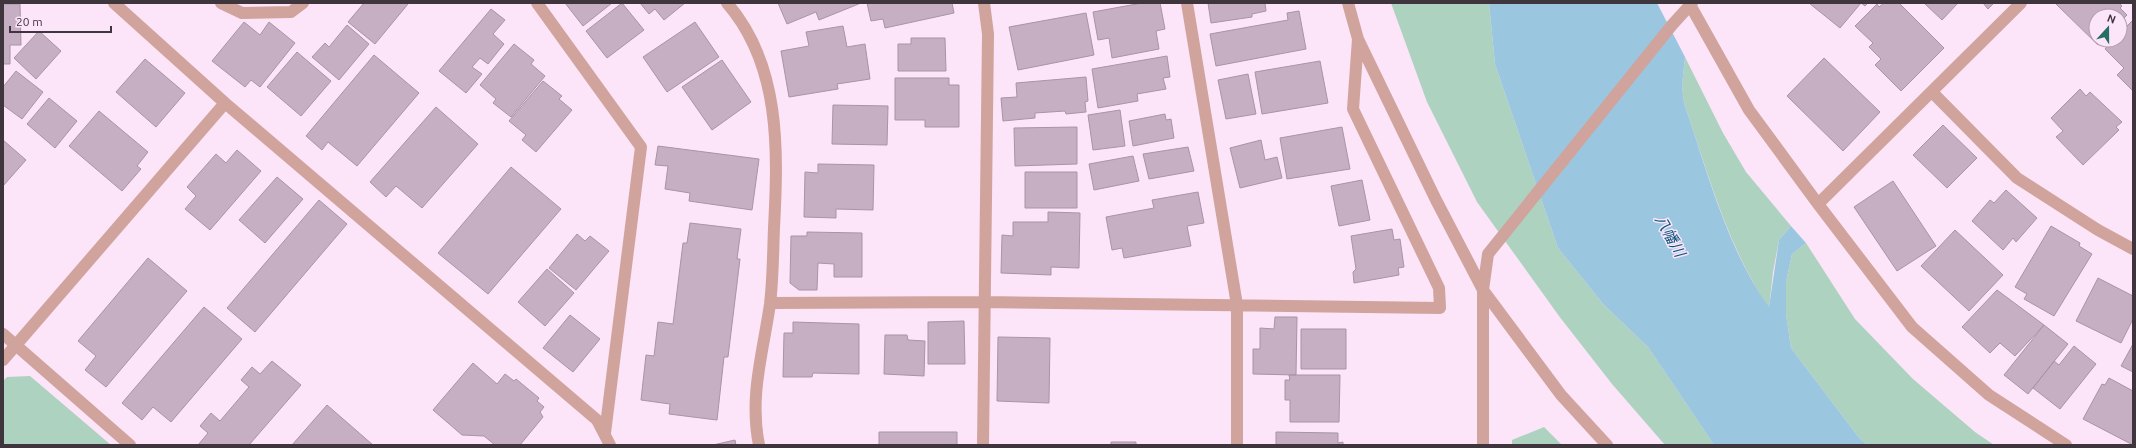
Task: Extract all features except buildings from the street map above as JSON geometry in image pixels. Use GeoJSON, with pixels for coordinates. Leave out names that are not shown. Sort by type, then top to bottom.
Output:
{"type":"FeatureCollection","features":[{"type":"Feature","properties":{"kind":"street"},"geometry":{"type":"LineString","coordinates":[[114,3],[225,103],[597,420],[605,433],[641,147],[537,3]]}},
{"type":"Feature","properties":{"kind":"street"},"geometry":{"type":"LineString","coordinates":[[221,3],[242,13],[291,12],[303,3]]}},
{"type":"Feature","properties":{"kind":"street"},"geometry":{"type":"LineString","coordinates":[[727,3],[755,45],[768,80],[773,114],[776,176],[770,303],[756,382],[755,426],[759,445]]}},
{"type":"Feature","properties":{"kind":"street"},"geometry":{"type":"LineString","coordinates":[[983,445],[988,34],[984,3]]}},
{"type":"Feature","properties":{"kind":"street"},"geometry":{"type":"LineString","coordinates":[[1187,3],[1237,305],[1237,445]]}},
{"type":"Feature","properties":{"kind":"street"},"geometry":{"type":"LineString","coordinates":[[1348,3],[1358,39],[1436,200],[1483,290],[1561,395],[1607,445]]}},
{"type":"Feature","properties":{"kind":"street"},"geometry":{"type":"LineString","coordinates":[[1818,204],[2021,3]]}},
{"type":"Feature","properties":{"kind":"street"},"geometry":{"type":"LineString","coordinates":[[1483,445],[1483,290],[1488,254],[1690,4],[1749,110],[1818,204],[1912,327],[1989,395],[2066,445]]}},
{"type":"Feature","properties":{"kind":"street"},"geometry":{"type":"LineString","coordinates":[[770,303],[984,302],[1440,308],[1439,288],[1353,109],[1358,39]]}},
{"type":"Feature","properties":{"kind":"street"},"geometry":{"type":"LineString","coordinates":[[1932,92],[2017,178],[2098,230],[2133,249]]}},
{"type":"Feature","properties":{"kind":"street"},"geometry":{"type":"LineString","coordinates":[[3,360],[225,103]]}},
{"type":"Feature","properties":{"kind":"street"},"geometry":{"type":"LineString","coordinates":[[3,334],[130,445]]}},
{"type":"Feature","properties":{"kind":"street"},"geometry":{"type":"LineString","coordinates":[[597,420],[610,445]]}},
{"type":"Feature","properties":{"kind":"green space"},"geometry":{"type":"Polygon","coordinates":[[[1391,3],[1489,3],[1495,64],[1558,248],[1604,305],[1648,347],[1714,445],[1665,445],[1612,384],[1559,316],[1477,202],[1427,102],[1391,3]]]}},
{"type":"Feature","properties":{"kind":"green space"},"geometry":{"type":"Polygon","coordinates":[[[1685,57],[1723,133],[1746,172],[1791,226],[1779,240],[1773,272],[1769,308],[1741,260],[1730,234],[1684,103],[1682,86],[1685,57]]]}},
{"type":"Feature","properties":{"kind":"green space"},"geometry":{"type":"Polygon","coordinates":[[[1806,243],[1855,319],[1913,379],[1975,432],[1994,445],[1868,445],[1860,439],[1791,348],[1786,314],[1786,282],[1792,254],[1806,243]]]}},
{"type":"Feature","properties":{"kind":"green space"},"geometry":{"type":"Polygon","coordinates":[[[30,376],[111,445],[3,445],[3,381],[7,377],[30,376]]]}},
{"type":"Feature","properties":{"kind":"green space"},"geometry":{"type":"Polygon","coordinates":[[[1544,427],[1562,445],[1512,445],[1512,440],[1544,427]]]}},
{"type":"Feature","properties":{"kind":"water","name":"八幡川"},"geometry":{"type":"Polygon","coordinates":[[[1489,3],[1657,3],[1685,57],[1682,86],[1684,103],[1719,209],[1741,260],[1769,307],[1779,240],[1791,226],[1806,243],[1792,254],[1786,282],[1786,314],[1791,348],[1860,439],[1868,445],[1714,445],[1648,347],[1604,305],[1558,248],[1495,64],[1489,3]]]}}]}
